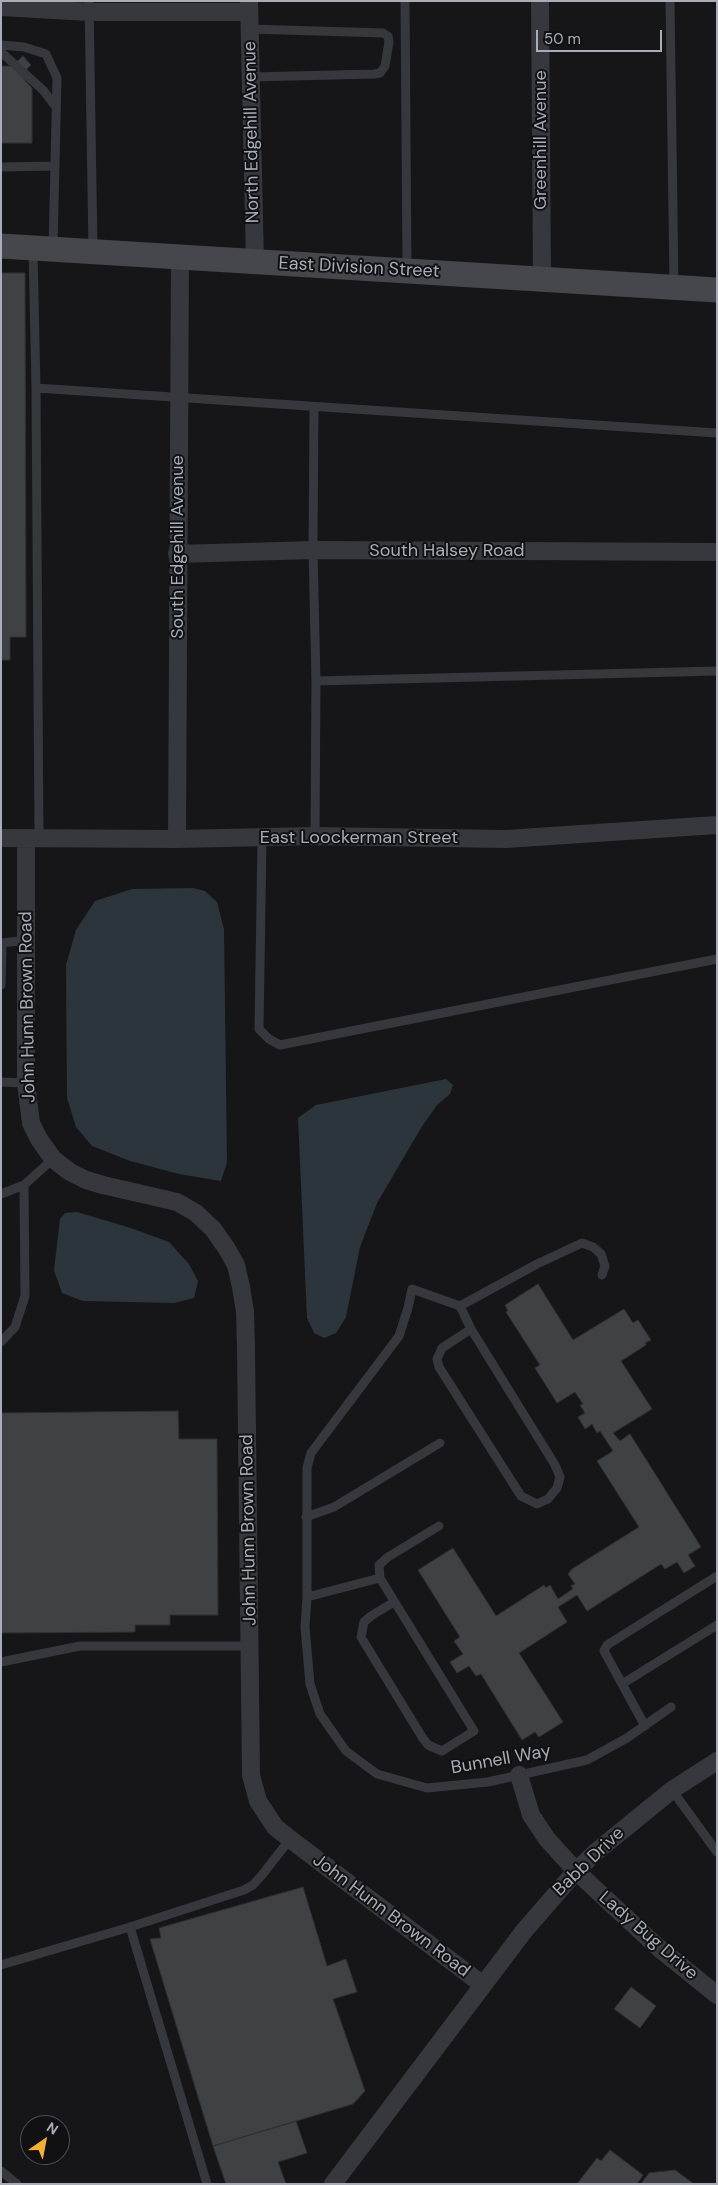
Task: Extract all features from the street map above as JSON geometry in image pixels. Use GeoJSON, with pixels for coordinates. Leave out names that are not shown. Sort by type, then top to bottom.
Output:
{"type":"FeatureCollection","features":[{"type":"Feature","properties":{"kind":"main road","name":"East Division Street"},"geometry":{"type":"LineString","coordinates":[[1,246],[717,290]]}},
{"type":"Feature","properties":{"kind":"street","name":"Greenhill Avenue"},"geometry":{"type":"LineString","coordinates":[[540,1],[542,279]]}},
{"type":"Feature","properties":{"kind":"street"},"geometry":{"type":"LineString","coordinates":[[1,7],[89,6],[249,14]]}},
{"type":"Feature","properties":{"kind":"street","name":"North Edgehill Avenue"},"geometry":{"type":"LineString","coordinates":[[249,14],[255,262]]}},
{"type":"Feature","properties":{"kind":"street","name":"South Edgehill Avenue"},"geometry":{"type":"LineString","coordinates":[[177,839],[180,256]]}},
{"type":"Feature","properties":{"kind":"street","name":"South Halsey Road"},"geometry":{"type":"LineString","coordinates":[[178,554],[313,550],[717,552]]}},
{"type":"Feature","properties":{"kind":"street","name":"East Loockerman Street"},"geometry":{"type":"LineString","coordinates":[[1,838],[177,839],[316,836],[506,839],[717,824]]}},
{"type":"Feature","properties":{"kind":"street","name":"John Hunn Brown Road"},"geometry":{"type":"LineString","coordinates":[[32,838],[27,940],[26,1083],[31,1123],[39,1139],[53,1159],[70,1172],[86,1180],[177,1202],[196,1213],[213,1229],[236,1265],[245,1312],[251,1646],[251,1775],[253,1789],[264,1813],[275,1827],[290,1840],[483,1985],[333,2184]]}},
{"type":"Feature","properties":{"kind":"street","name":"Babb Drive"},"geometry":{"type":"LineString","coordinates":[[483,1985],[540,1912],[576,1870],[672,1790],[717,1761]]}},
{"type":"Feature","properties":{"kind":"street","name":"Lady Bug Drive"},"geometry":{"type":"LineString","coordinates":[[519,1775],[531,1815],[547,1839],[576,1870],[660,1949],[717,1995]]}},
{"type":"Feature","properties":{"kind":"lane"},"geometry":{"type":"LineString","coordinates":[[405,1],[406,271]]}},
{"type":"Feature","properties":{"kind":"lane"},"geometry":{"type":"LineString","coordinates":[[670,1],[674,286]]}},
{"type":"Feature","properties":{"kind":"lane"},"geometry":{"type":"LineString","coordinates":[[89,6],[93,251]]}},
{"type":"Feature","properties":{"kind":"lane"},"geometry":{"type":"LineString","coordinates":[[249,14],[383,33],[388,36],[389,42],[385,66],[380,73],[251,77]]}},
{"type":"Feature","properties":{"kind":"lane"},"geometry":{"type":"LineString","coordinates":[[1,45],[24,47],[46,54],[56,78],[54,166],[43,248],[36,388],[32,838]]}},
{"type":"Feature","properties":{"kind":"lane"},"geometry":{"type":"LineString","coordinates":[[1,52],[43,90],[56,108]]}},
{"type":"Feature","properties":{"kind":"lane"},"geometry":{"type":"LineString","coordinates":[[1,167],[54,166]]}},
{"type":"Feature","properties":{"kind":"lane"},"geometry":{"type":"LineString","coordinates":[[36,388],[314,408],[717,433]]}},
{"type":"Feature","properties":{"kind":"lane"},"geometry":{"type":"LineString","coordinates":[[314,408],[313,550],[316,681],[316,836]]}},
{"type":"Feature","properties":{"kind":"lane"},"geometry":{"type":"LineString","coordinates":[[316,681],[717,671]]}},
{"type":"Feature","properties":{"kind":"lane"},"geometry":{"type":"LineString","coordinates":[[262,838],[259,1029],[269,1039],[280,1045],[717,959]]}},
{"type":"Feature","properties":{"kind":"lane"},"geometry":{"type":"LineString","coordinates":[[1,985],[1,943],[27,940]]}},
{"type":"Feature","properties":{"kind":"lane"},"geometry":{"type":"LineString","coordinates":[[1,1082],[26,1083]]}},
{"type":"Feature","properties":{"kind":"lane"},"geometry":{"type":"LineString","coordinates":[[1,1194],[24,1185],[53,1159]]}},
{"type":"Feature","properties":{"kind":"lane"},"geometry":{"type":"LineString","coordinates":[[1,1342],[15,1328],[25,1296],[24,1185]]}},
{"type":"Feature","properties":{"kind":"lane"},"geometry":{"type":"LineString","coordinates":[[471,1330],[442,1348],[437,1359],[439,1367],[521,1496],[537,1504],[548,1499],[557,1488],[560,1477],[555,1465],[471,1330],[460,1306],[537,1264],[582,1243],[594,1247],[601,1254],[605,1266],[602,1275]]}},
{"type":"Feature","properties":{"kind":"lane","name":"Bunnell Way"},"geometry":{"type":"LineString","coordinates":[[460,1306],[412,1289],[408,1308],[398,1336],[311,1453],[306,1468],[307,1597],[305,1627],[310,1684],[320,1714],[346,1751],[377,1774],[427,1788],[488,1782],[586,1760],[627,1738],[671,1708]]}},
{"type":"Feature","properties":{"kind":"lane"},"geometry":{"type":"LineString","coordinates":[[306,1516],[334,1507],[440,1443]]}},
{"type":"Feature","properties":{"kind":"lane"},"geometry":{"type":"LineString","coordinates":[[394,1602],[364,1622],[361,1637],[422,1737],[428,1745],[442,1751],[474,1731],[380,1578],[379,1565],[388,1557],[439,1526]]}},
{"type":"Feature","properties":{"kind":"lane"},"geometry":{"type":"LineString","coordinates":[[645,1726],[604,1651],[607,1645],[717,1576]]}},
{"type":"Feature","properties":{"kind":"lane"},"geometry":{"type":"LineString","coordinates":[[307,1597],[380,1578]]}},
{"type":"Feature","properties":{"kind":"lane"},"geometry":{"type":"LineString","coordinates":[[622,1684],[717,1625]]}},
{"type":"Feature","properties":{"kind":"lane"},"geometry":{"type":"LineString","coordinates":[[1,1662],[80,1646],[251,1646]]}},
{"type":"Feature","properties":{"kind":"lane"},"geometry":{"type":"LineString","coordinates":[[672,1790],[717,1852]]}},
{"type":"Feature","properties":{"kind":"lane"},"geometry":{"type":"LineString","coordinates":[[1,1965],[244,1890],[253,1885],[290,1840]]}},
{"type":"Feature","properties":{"kind":"lane"},"geometry":{"type":"LineString","coordinates":[[130,1926],[207,2184]]}},
{"type":"Feature","properties":{"kind":"lane"},"geometry":{"type":"LineString","coordinates":[[1,2171],[16,2183]]}},
{"type":"Feature","properties":{"kind":"shaded area"},"geometry":{"type":"Polygon","coordinates":[[[193,888],[205,891],[217,902],[224,929],[227,1162],[221,1181],[179,1174],[130,1161],[92,1146],[76,1127],[67,1098],[66,965],[76,930],[95,901],[132,889],[193,888]]]}},
{"type":"Feature","properties":{"kind":"shaded area"},"geometry":{"type":"Polygon","coordinates":[[[446,1079],[453,1085],[450,1094],[437,1105],[421,1128],[377,1203],[360,1247],[346,1317],[336,1333],[324,1338],[314,1333],[307,1318],[298,1118],[316,1105],[446,1079]]]}},
{"type":"Feature","properties":{"kind":"shaded area"},"geometry":{"type":"Polygon","coordinates":[[[77,1212],[131,1228],[169,1242],[189,1264],[198,1281],[194,1298],[174,1303],[83,1301],[62,1293],[54,1270],[60,1219],[65,1213],[77,1212]]]}},
{"type":"Feature","properties":{"kind":"building"},"geometry":{"type":"Polygon","coordinates":[[[23,56],[31,65],[21,75],[12,66],[23,56]]]}},
{"type":"Feature","properties":{"kind":"building"},"geometry":{"type":"Polygon","coordinates":[[[1,66],[12,66],[32,88],[32,143],[1,143],[1,66]]]}},
{"type":"Feature","properties":{"kind":"building"},"geometry":{"type":"Polygon","coordinates":[[[1,273],[25,273],[26,637],[10,637],[10,660],[1,660],[1,273]]]}},
{"type":"Feature","properties":{"kind":"building"},"geometry":{"type":"Polygon","coordinates":[[[538,1284],[573,1340],[624,1309],[633,1323],[638,1320],[651,1340],[621,1361],[652,1409],[613,1433],[620,1441],[630,1434],[701,1547],[688,1555],[695,1566],[684,1573],[677,1562],[665,1569],[661,1564],[587,1611],[577,1595],[558,1607],[567,1622],[519,1653],[563,1722],[539,1737],[535,1732],[522,1740],[481,1674],[476,1676],[469,1666],[457,1673],[450,1662],[463,1654],[454,1641],[460,1637],[418,1570],[453,1548],[496,1616],[544,1585],[546,1588],[550,1585],[558,1599],[573,1589],[571,1586],[575,1584],[568,1574],[572,1569],[639,1527],[597,1461],[613,1451],[600,1431],[597,1433],[592,1424],[585,1429],[578,1417],[585,1413],[580,1405],[583,1404],[575,1392],[557,1403],[535,1368],[540,1365],[506,1312],[508,1311],[505,1305],[538,1284]]]}},
{"type":"Feature","properties":{"kind":"building"},"geometry":{"type":"Polygon","coordinates":[[[178,1411],[179,1439],[217,1439],[218,1615],[170,1615],[170,1625],[135,1625],[135,1632],[1,1633],[1,1413],[178,1411]]]}},
{"type":"Feature","properties":{"kind":"building"},"geometry":{"type":"Polygon","coordinates":[[[303,1887],[327,1966],[346,1959],[357,1992],[333,1999],[365,2091],[353,2104],[213,2146],[150,1939],[161,1938],[159,1928],[303,1887]]]}},
{"type":"Feature","properties":{"kind":"building"},"geometry":{"type":"Polygon","coordinates":[[[631,1987],[656,2006],[640,2028],[614,2009],[631,1987]]]}},
{"type":"Feature","properties":{"kind":"building"},"geometry":{"type":"Polygon","coordinates":[[[296,2121],[307,2153],[278,2162],[286,2184],[226,2184],[213,2146],[296,2121]]]}},
{"type":"Feature","properties":{"kind":"building"},"geometry":{"type":"Polygon","coordinates":[[[610,2150],[643,2175],[637,2184],[577,2184],[597,2158],[601,2161],[610,2150]]]}},
{"type":"Feature","properties":{"kind":"building"},"geometry":{"type":"Polygon","coordinates":[[[675,2170],[694,2184],[641,2184],[649,2173],[675,2170]]]}}]}
